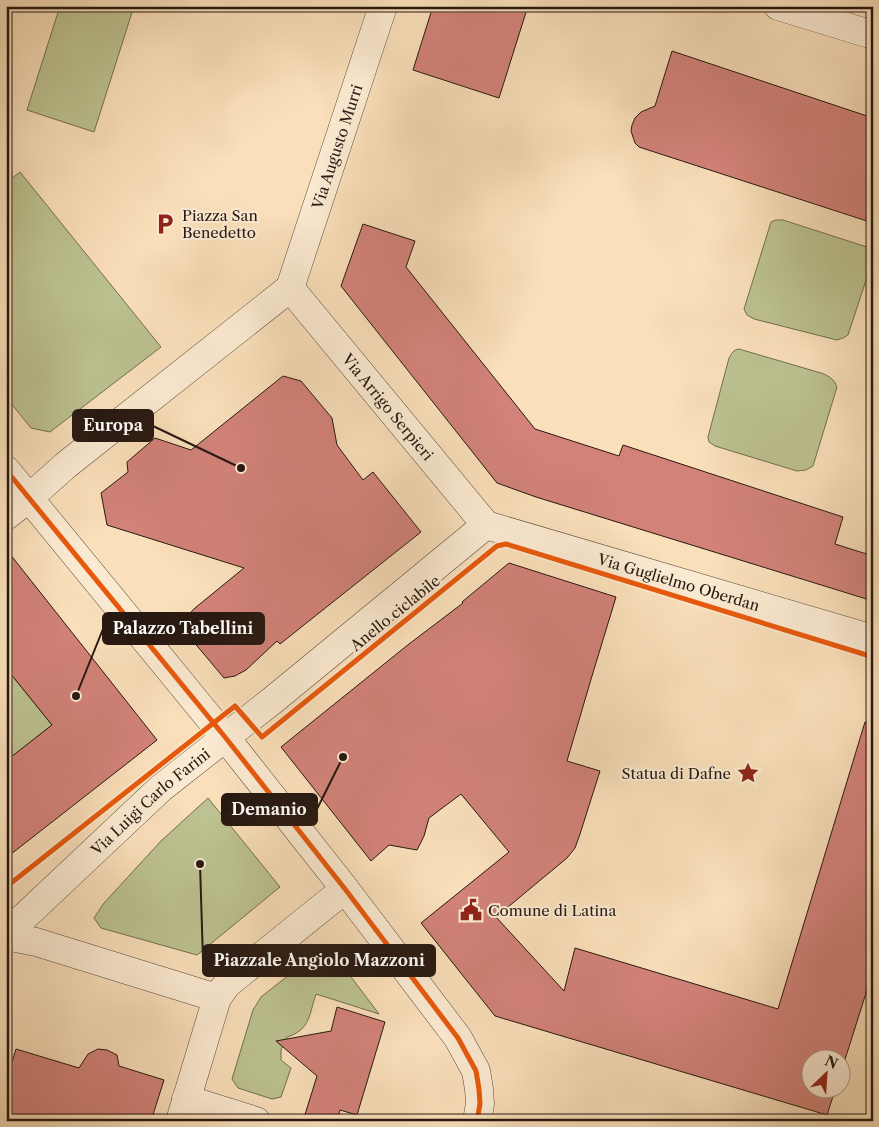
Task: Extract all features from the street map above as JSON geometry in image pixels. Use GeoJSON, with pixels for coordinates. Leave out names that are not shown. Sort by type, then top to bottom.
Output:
{"type":"FeatureCollection","features":[{"type":"Feature","properties":{"kind":"street","name":"Via Augusto Murri"},"geometry":{"type":"LineString","coordinates":[[290,288],[383,6]]}},
{"type":"Feature","properties":{"kind":"street"},"geometry":{"type":"LineString","coordinates":[[778,6],[873,35]]}},
{"type":"Feature","properties":{"kind":"street"},"geometry":{"type":"LineString","coordinates":[[6,516],[66,464],[290,288]]}},
{"type":"Feature","properties":{"kind":"street","name":"Via Arrigo Serpieri"},"geometry":{"type":"LineString","coordinates":[[290,288],[486,524]]}},
{"type":"Feature","properties":{"kind":"street"},"geometry":{"type":"LineString","coordinates":[[6,470],[225,737],[345,889],[448,1025],[467,1053],[476,1071],[480,1104],[479,1120]]}},
{"type":"Feature","properties":{"kind":"street","name":"Via Guglielmo Oberdan"},"geometry":{"type":"LineString","coordinates":[[486,524],[873,639]]}},
{"type":"Feature","properties":{"kind":"street","name":"Via Luigi Carlo Farini"},"geometry":{"type":"LineString","coordinates":[[6,935],[161,788],[273,700],[486,524]]}},
{"type":"Feature","properties":{"kind":"street"},"geometry":{"type":"LineString","coordinates":[[256,1121],[183,1110],[217,998],[227,984],[345,889]]}},
{"type":"Feature","properties":{"kind":"street"},"geometry":{"type":"LineString","coordinates":[[6,935],[36,942],[217,998]]}},
{"type":"Feature","properties":{"kind":"green space"},"geometry":{"type":"Polygon","coordinates":[[[60,6],[134,6],[94,132],[27,110],[60,6]]]}},
{"type":"Feature","properties":{"kind":"green space"},"geometry":{"type":"Polygon","coordinates":[[[20,172],[161,347],[50,432],[31,428],[6,397],[6,183],[20,172]]]}},
{"type":"Feature","properties":{"kind":"green space"},"geometry":{"type":"Polygon","coordinates":[[[783,220],[870,248],[873,252],[873,259],[848,335],[843,338],[837,340],[754,319],[747,315],[744,309],[771,222],[783,220]]]}},
{"type":"Feature","properties":{"kind":"green space"},"geometry":{"type":"Polygon","coordinates":[[[739,349],[821,373],[834,382],[837,387],[813,466],[806,470],[797,471],[715,446],[709,442],[708,437],[729,358],[734,351],[739,349]]]}},
{"type":"Feature","properties":{"kind":"green space"},"geometry":{"type":"Polygon","coordinates":[[[6,668],[52,725],[6,761],[6,668]]]}},
{"type":"Feature","properties":{"kind":"green space"},"geometry":{"type":"Polygon","coordinates":[[[208,798],[280,887],[197,955],[101,928],[94,918],[104,903],[161,841],[208,798]]]}},
{"type":"Feature","properties":{"kind":"green space"},"geometry":{"type":"Polygon","coordinates":[[[327,945],[379,1014],[316,994],[310,1015],[304,1026],[295,1034],[287,1037],[281,1050],[281,1060],[291,1068],[281,1097],[272,1099],[238,1088],[232,1079],[253,1010],[261,997],[327,945]]]}},
{"type":"Feature","properties":{"kind":"building"},"geometry":{"type":"Polygon","coordinates":[[[433,6],[528,6],[499,98],[413,70],[433,6]]]}},
{"type":"Feature","properties":{"kind":"building"},"geometry":{"type":"Polygon","coordinates":[[[672,51],[873,118],[873,223],[639,147],[635,143],[631,131],[632,125],[635,118],[641,112],[655,106],[672,51]]]}},
{"type":"Feature","properties":{"kind":"building"},"geometry":{"type":"Polygon","coordinates":[[[363,224],[415,241],[406,267],[535,429],[619,456],[623,445],[843,517],[835,544],[873,556],[873,601],[536,497],[497,483],[341,286],[363,224]]]}},
{"type":"Feature","properties":{"kind":"building"},"geometry":{"type":"Polygon","coordinates":[[[283,376],[301,381],[332,418],[337,445],[363,480],[373,472],[421,532],[280,644],[277,641],[246,670],[235,676],[224,678],[182,628],[186,617],[195,608],[244,568],[107,525],[101,493],[128,472],[127,462],[155,438],[191,450],[283,376]]]}},
{"type":"Feature","properties":{"kind":"building"},"geometry":{"type":"Polygon","coordinates":[[[6,549],[157,740],[6,858],[6,761],[52,725],[6,668],[6,549]]]}},
{"type":"Feature","properties":{"kind":"building"},"geometry":{"type":"Polygon","coordinates":[[[509,563],[616,597],[567,761],[600,771],[575,848],[567,858],[496,917],[564,991],[575,948],[778,1009],[865,722],[873,723],[873,971],[848,1050],[802,1050],[802,1100],[832,1100],[827,1115],[495,1016],[421,923],[509,852],[461,794],[429,818],[424,836],[417,850],[389,845],[371,861],[281,747],[509,563]]]}},
{"type":"Feature","properties":{"kind":"building"},"geometry":{"type":"Polygon","coordinates":[[[337,1007],[385,1022],[357,1115],[340,1110],[337,1121],[303,1121],[317,1076],[276,1041],[331,1031],[337,1007]]]}},
{"type":"Feature","properties":{"kind":"building"},"geometry":{"type":"Polygon","coordinates":[[[16,1049],[79,1068],[88,1054],[98,1049],[107,1050],[117,1055],[119,1066],[164,1080],[151,1121],[6,1121],[6,1082],[16,1049]]]}},
{"type":"Feature","properties":{"kind":"cycle path"},"geometry":{"type":"LineString","coordinates":[[6,470],[225,737],[345,889],[458,1038],[476,1071],[480,1104],[477,1121]]}},
{"type":"Feature","properties":{"kind":"cycle path","name":"Anello ciclabile"},"geometry":{"type":"LineString","coordinates":[[6,887],[235,706],[262,737],[497,546],[506,544],[873,657]]}},
{"type":"Feature","properties":{"kind":"place","name":"Piazza San Benedetto"},"geometry":{"type":"Point","coordinates":[165,224]}},
{"type":"Feature","properties":{"kind":"place","name":"Europa"},"geometry":{"type":"Point","coordinates":[241,468]}},
{"type":"Feature","properties":{"kind":"place","name":"Palazzo Tabellini"},"geometry":{"type":"Point","coordinates":[76,696]}},
{"type":"Feature","properties":{"kind":"place","name":"Demanio"},"geometry":{"type":"Point","coordinates":[343,757]}},
{"type":"Feature","properties":{"kind":"place","name":"Statua di Dafne"},"geometry":{"type":"Point","coordinates":[748,773]}},
{"type":"Feature","properties":{"kind":"place","name":"Piazzale Angiolo Mazzoni"},"geometry":{"type":"Point","coordinates":[200,864]}},
{"type":"Feature","properties":{"kind":"place","name":"Comune di Latina"},"geometry":{"type":"Point","coordinates":[471,910]}}]}
